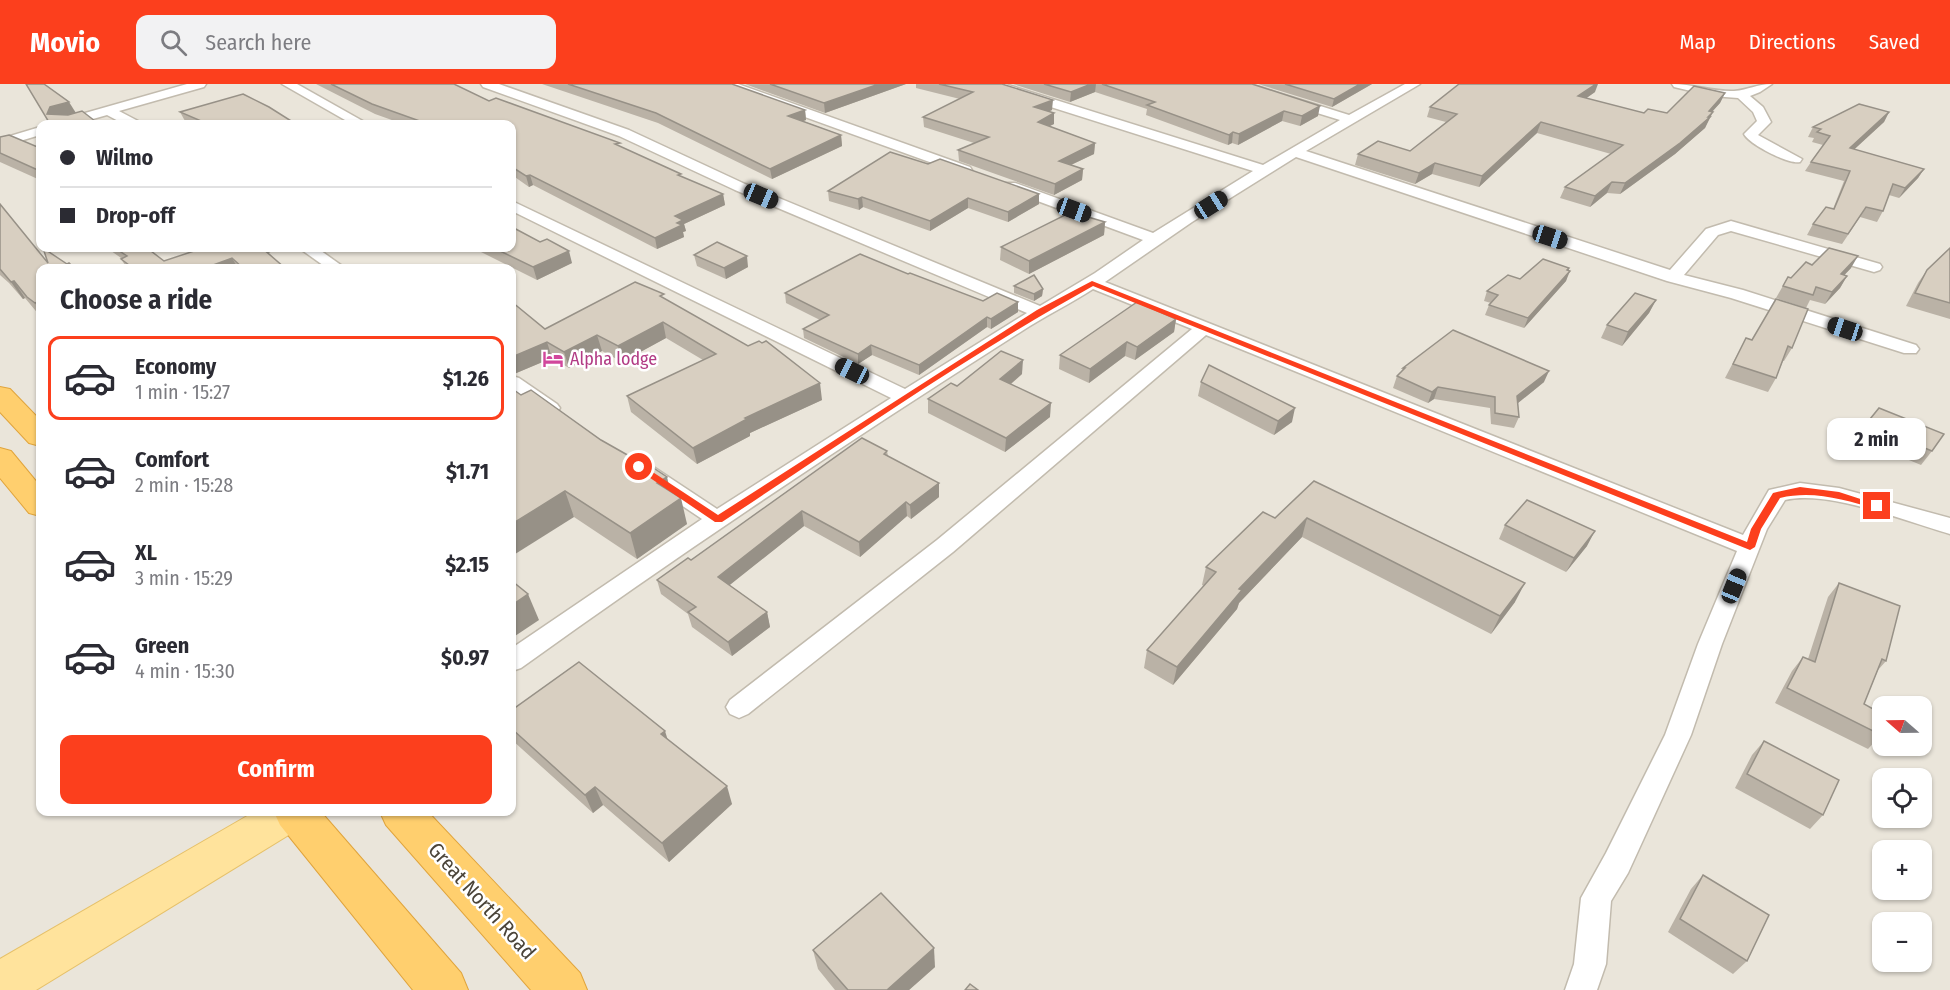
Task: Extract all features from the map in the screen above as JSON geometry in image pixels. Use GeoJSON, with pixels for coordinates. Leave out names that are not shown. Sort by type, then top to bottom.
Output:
{"type":"FeatureCollection","features":[{"type":"Feature","properties":{"kind":"highway"},"geometry":{"type":"LineString","coordinates":[[0,395],[36,433]]}},
{"type":"Feature","properties":{"kind":"highway"},"geometry":{"type":"LineString","coordinates":[[0,458],[36,501]]}},
{"type":"Feature","properties":{"kind":"highway"},"geometry":{"type":"LineString","coordinates":[[295,816],[444,990]]}},
{"type":"Feature","properties":{"kind":"highway","name":"Great North Road"},"geometry":{"type":"LineString","coordinates":[[405,816],[563,990]]}},
{"type":"Feature","properties":{"kind":"main road"},"geometry":{"type":"LineString","coordinates":[[0,985],[285,816]]}},
{"type":"Feature","properties":{"kind":"street"},"geometry":{"type":"LineString","coordinates":[[76,120],[200,84]]}},
{"type":"Feature","properties":{"kind":"street"},"geometry":{"type":"LineString","coordinates":[[288,84],[354,120]]}},
{"type":"Feature","properties":{"kind":"street"},"geometry":{"type":"LineString","coordinates":[[488,84],[624,133],[740,187],[1040,312]]}},
{"type":"Feature","properties":{"kind":"street"},"geometry":{"type":"LineString","coordinates":[[726,84],[1155,239]]}},
{"type":"Feature","properties":{"kind":"street"},"geometry":{"type":"LineString","coordinates":[[992,84],[1266,170]]}},
{"type":"Feature","properties":{"kind":"street"},"geometry":{"type":"LineString","coordinates":[[1237,84],[1350,119]]}},
{"type":"Feature","properties":{"kind":"street"},"geometry":{"type":"LineString","coordinates":[[516,658],[600,597],[905,397],[1040,312],[1092,283],[1155,239],[1295,152],[1414,84]]}},
{"type":"Feature","properties":{"kind":"street"},"geometry":{"type":"LineString","coordinates":[[1678,84],[1742,95],[1753,93],[1766,84]]}},
{"type":"Feature","properties":{"kind":"street"},"geometry":{"type":"LineString","coordinates":[[1742,95],[1756,106],[1764,122],[1751,134],[1753,138],[1794,159]]}},
{"type":"Feature","properties":{"kind":"street"},"geometry":{"type":"LineString","coordinates":[[109,111],[126,120]]}},
{"type":"Feature","properties":{"kind":"street"},"geometry":{"type":"LineString","coordinates":[[0,143],[36,132]]}},
{"type":"Feature","properties":{"kind":"street"},"geometry":{"type":"LineString","coordinates":[[1295,152],[1673,277],[1737,294],[1910,349]]}},
{"type":"Feature","properties":{"kind":"street"},"geometry":{"type":"LineString","coordinates":[[516,207],[905,397]]}},
{"type":"Feature","properties":{"kind":"street"},"geometry":{"type":"LineString","coordinates":[[1673,277],[1712,232],[1731,226],[1815,248],[1874,267]]}},
{"type":"Feature","properties":{"kind":"street"},"geometry":{"type":"LineString","coordinates":[[313,252],[331,264]]}},
{"type":"Feature","properties":{"kind":"street"},"geometry":{"type":"LineString","coordinates":[[1092,283],[1750,547]]}},
{"type":"Feature","properties":{"kind":"street"},"geometry":{"type":"LineString","coordinates":[[739,707],[945,546],[1203,329]]}},
{"type":"Feature","properties":{"kind":"street"},"geometry":{"type":"LineString","coordinates":[[516,385],[569,421]]}},
{"type":"Feature","properties":{"kind":"street"},"geometry":{"type":"LineString","coordinates":[[629,461],[718,520]]}},
{"type":"Feature","properties":{"kind":"street"},"geometry":{"type":"LineString","coordinates":[[1581,990],[1590,964],[1596,898],[1617,863],[1678,735],[1710,644],[1756,529],[1777,495],[1800,490],[1839,495],[1950,526]]}},
{"type":"Feature","properties":{"kind":"shaded area"},"geometry":{"type":"Polygon","coordinates":[[[0,84],[1950,84],[1950,990],[0,990],[0,84]]]}},
{"type":"Feature","properties":{"kind":"building"},"geometry":{"type":"Polygon","coordinates":[[[26,84],[44,84],[69,102],[50,107],[47,114],[68,115],[82,111],[94,120],[48,120],[26,84]]]}},
{"type":"Feature","properties":{"kind":"building"},"geometry":{"type":"Polygon","coordinates":[[[331,84],[454,84],[489,101],[496,98],[620,143],[615,144],[723,194],[675,216],[683,220],[677,223],[682,225],[655,238],[516,170],[516,120],[417,120],[372,104],[331,84]]]}},
{"type":"Feature","properties":{"kind":"building"},"geometry":{"type":"Polygon","coordinates":[[[568,84],[732,84],[805,110],[788,116],[841,135],[770,169],[656,113],[568,84]]]}},
{"type":"Feature","properties":{"kind":"building"},"geometry":{"type":"Polygon","coordinates":[[[770,84],[879,84],[824,103],[770,84]]]}},
{"type":"Feature","properties":{"kind":"building"},"geometry":{"type":"Polygon","coordinates":[[[939,84],[1002,84],[1053,100],[1034,107],[1054,113],[1038,122],[1095,143],[1059,161],[1083,169],[1055,184],[958,150],[989,137],[923,117],[973,92],[939,84]]]}},
{"type":"Feature","properties":{"kind":"building"},"geometry":{"type":"Polygon","coordinates":[[[1044,84],[1091,84],[1071,92],[1044,84]]]}},
{"type":"Feature","properties":{"kind":"building"},"geometry":{"type":"Polygon","coordinates":[[[1102,84],[1252,84],[1320,106],[1302,116],[1284,111],[1239,134],[1233,132],[1229,135],[1147,105],[1155,102],[1102,84]]]}},
{"type":"Feature","properties":{"kind":"building"},"geometry":{"type":"Polygon","coordinates":[[[1285,84],[1360,84],[1334,99],[1285,84]]]}},
{"type":"Feature","properties":{"kind":"building"},"geometry":{"type":"Polygon","coordinates":[[[1459,84],[1596,84],[1578,96],[1644,113],[1648,109],[1667,113],[1694,86],[1725,93],[1709,111],[1713,112],[1708,117],[1710,117],[1680,143],[1625,183],[1612,182],[1595,196],[1565,187],[1623,145],[1541,122],[1482,176],[1435,163],[1419,173],[1358,154],[1378,141],[1410,151],[1457,114],[1430,107],[1459,84]]]}},
{"type":"Feature","properties":{"kind":"building"},"geometry":{"type":"Polygon","coordinates":[[[243,94],[290,120],[199,120],[180,112],[243,94]]]}},
{"type":"Feature","properties":{"kind":"building"},"geometry":{"type":"Polygon","coordinates":[[[1859,104],[1889,112],[1850,148],[1924,169],[1905,188],[1893,184],[1883,211],[1866,207],[1848,234],[1813,224],[1826,207],[1834,209],[1850,171],[1811,162],[1830,136],[1817,132],[1821,129],[1813,127],[1859,104]]]}},
{"type":"Feature","properties":{"kind":"building"},"geometry":{"type":"Polygon","coordinates":[[[9,135],[36,146],[36,169],[0,153],[0,137],[9,135]]]}},
{"type":"Feature","properties":{"kind":"building"},"geometry":{"type":"Polygon","coordinates":[[[890,152],[928,164],[940,159],[1039,194],[1008,212],[968,198],[930,221],[862,197],[858,199],[828,191],[890,152]]]}},
{"type":"Feature","properties":{"kind":"building"},"geometry":{"type":"Polygon","coordinates":[[[0,204],[36,248],[36,252],[39,252],[48,263],[44,252],[49,252],[67,264],[36,264],[35,303],[0,269],[0,204]]]}},
{"type":"Feature","properties":{"kind":"building"},"geometry":{"type":"Polygon","coordinates":[[[1071,212],[1105,222],[1029,261],[1001,247],[1071,212]]]}},
{"type":"Feature","properties":{"kind":"building"},"geometry":{"type":"Polygon","coordinates":[[[516,229],[540,242],[547,239],[569,251],[533,267],[502,252],[516,252],[516,229]]]}},
{"type":"Feature","properties":{"kind":"building"},"geometry":{"type":"Polygon","coordinates":[[[717,242],[747,256],[724,268],[694,255],[717,242]]]}},
{"type":"Feature","properties":{"kind":"building"},"geometry":{"type":"Polygon","coordinates":[[[1829,248],[1858,256],[1841,274],[1847,276],[1832,292],[1816,287],[1813,295],[1783,286],[1788,277],[1791,278],[1806,262],[1812,265],[1829,248]]]}},
{"type":"Feature","properties":{"kind":"building"},"geometry":{"type":"Polygon","coordinates":[[[1950,248],[1950,303],[1915,293],[1927,270],[1950,248]]]}},
{"type":"Feature","properties":{"kind":"building"},"geometry":{"type":"Polygon","coordinates":[[[121,252],[152,252],[164,261],[191,252],[267,252],[280,264],[239,264],[232,258],[216,264],[128,264],[121,259],[127,256],[121,252]]]}},
{"type":"Feature","properties":{"kind":"building"},"geometry":{"type":"Polygon","coordinates":[[[860,254],[983,301],[997,293],[1018,302],[991,319],[987,317],[919,365],[871,345],[858,354],[803,329],[829,315],[785,293],[860,254]]]}},
{"type":"Feature","properties":{"kind":"building"},"geometry":{"type":"Polygon","coordinates":[[[1543,259],[1569,268],[1567,270],[1570,271],[1528,318],[1489,305],[1498,295],[1487,291],[1508,275],[1520,279],[1543,259]]]}},
{"type":"Feature","properties":{"kind":"building"},"geometry":{"type":"Polygon","coordinates":[[[1034,275],[1043,289],[1034,294],[1014,286],[1034,275]]]}},
{"type":"Feature","properties":{"kind":"building"},"geometry":{"type":"Polygon","coordinates":[[[635,282],[664,294],[660,296],[748,346],[759,341],[762,343],[766,341],[820,383],[745,418],[747,419],[693,448],[627,396],[716,354],[663,322],[618,346],[597,335],[564,352],[547,342],[516,355],[516,305],[545,329],[635,282]]]}},
{"type":"Feature","properties":{"kind":"building"},"geometry":{"type":"Polygon","coordinates":[[[1635,293],[1656,300],[1628,332],[1607,325],[1635,293]]]}},
{"type":"Feature","properties":{"kind":"building"},"geometry":{"type":"Polygon","coordinates":[[[1776,299],[1808,309],[1792,348],[1788,346],[1776,378],[1733,364],[1746,338],[1752,340],[1776,299]]]}},
{"type":"Feature","properties":{"kind":"building"},"geometry":{"type":"Polygon","coordinates":[[[1137,302],[1176,319],[1137,347],[1127,342],[1090,369],[1060,355],[1137,302]]]}},
{"type":"Feature","properties":{"kind":"building"},"geometry":{"type":"Polygon","coordinates":[[[1453,330],[1549,371],[1517,396],[1519,417],[1495,413],[1495,397],[1438,387],[1432,392],[1397,376],[1405,368],[1403,368],[1453,330]]]}},
{"type":"Feature","properties":{"kind":"building"},"geometry":{"type":"Polygon","coordinates":[[[1001,351],[1023,360],[1000,379],[1051,403],[1006,438],[928,399],[951,383],[957,386],[1001,351]]]}},
{"type":"Feature","properties":{"kind":"building"},"geometry":{"type":"Polygon","coordinates":[[[1209,365],[1295,408],[1278,421],[1201,382],[1209,365]]]}},
{"type":"Feature","properties":{"kind":"building"},"geometry":{"type":"Polygon","coordinates":[[[531,390],[601,440],[631,457],[634,455],[667,477],[657,483],[681,498],[630,533],[565,491],[516,522],[516,391],[521,395],[531,390]]]}},
{"type":"Feature","properties":{"kind":"building"},"geometry":{"type":"Polygon","coordinates":[[[1879,408],[1944,434],[1932,451],[1866,424],[1879,408]]]}},
{"type":"Feature","properties":{"kind":"building"},"geometry":{"type":"Polygon","coordinates":[[[862,438],[887,451],[884,454],[939,483],[910,505],[906,502],[859,542],[802,511],[718,577],[767,612],[728,642],[688,612],[696,607],[657,580],[688,558],[691,560],[862,438]]]}},
{"type":"Feature","properties":{"kind":"building"},"geometry":{"type":"Polygon","coordinates":[[[1314,481],[1525,583],[1500,616],[1307,518],[1239,589],[1242,590],[1177,667],[1147,650],[1216,572],[1206,567],[1263,512],[1275,518],[1314,481]]]}},
{"type":"Feature","properties":{"kind":"building"},"geometry":{"type":"Polygon","coordinates":[[[1527,500],[1595,531],[1574,558],[1505,525],[1527,500]]]}},
{"type":"Feature","properties":{"kind":"building"},"geometry":{"type":"Polygon","coordinates":[[[1839,583],[1900,606],[1886,661],[1882,659],[1864,704],[1872,708],[1872,730],[1787,688],[1803,657],[1815,662],[1839,583]]]}},
{"type":"Feature","properties":{"kind":"building"},"geometry":{"type":"Polygon","coordinates":[[[516,584],[528,594],[516,602],[516,584]]]}},
{"type":"Feature","properties":{"kind":"building"},"geometry":{"type":"Polygon","coordinates":[[[579,662],[665,731],[661,734],[727,786],[662,843],[595,787],[585,795],[516,733],[516,707],[579,662]]]}},
{"type":"Feature","properties":{"kind":"building"},"geometry":{"type":"Polygon","coordinates":[[[1764,741],[1839,780],[1823,815],[1747,774],[1764,741]]]}},
{"type":"Feature","properties":{"kind":"building"},"geometry":{"type":"Polygon","coordinates":[[[1703,875],[1769,915],[1747,961],[1680,919],[1703,875]]]}},
{"type":"Feature","properties":{"kind":"building"},"geometry":{"type":"Polygon","coordinates":[[[881,893],[934,948],[887,990],[848,990],[813,950],[881,893]]]}},
{"type":"Feature","properties":{"kind":"building"},"geometry":{"type":"Polygon","coordinates":[[[970,984],[978,990],[965,990],[970,984]]]}},
{"type":"Feature","properties":{"kind":"place","name":"Alpha lodge"},"geometry":{"type":"Point","coordinates":[553,359]}},
{"type":"Feature","properties":{"kind":"route"},"geometry":{"type":"LineString","coordinates":[[639,467],[718,520],[905,397],[1040,312],[1092,283],[1750,547],[1756,529],[1777,495],[1800,490],[1839,495],[1877,506]]}}]}
